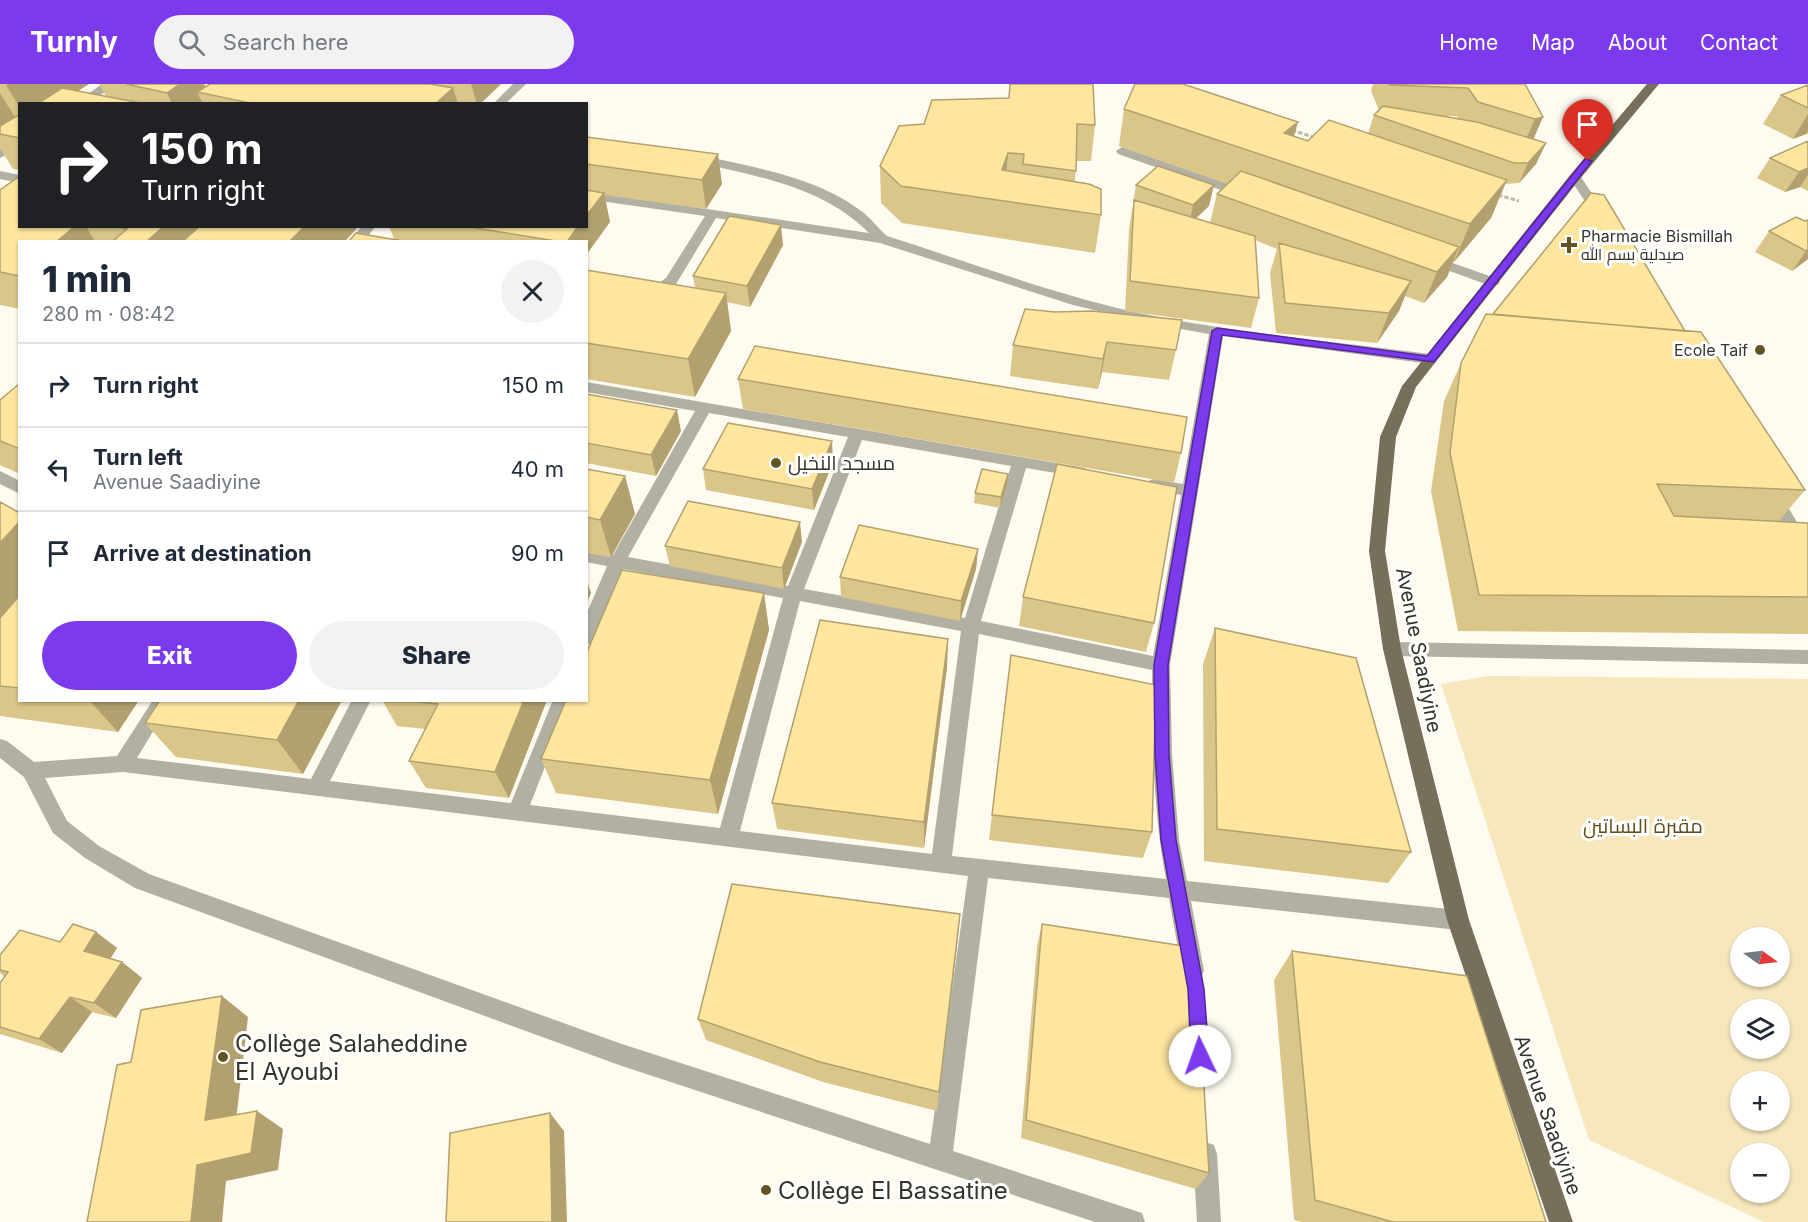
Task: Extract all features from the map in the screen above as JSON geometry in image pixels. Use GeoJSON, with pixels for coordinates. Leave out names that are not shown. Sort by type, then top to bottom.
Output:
{"type":"FeatureCollection","features":[{"type":"Feature","properties":{"kind":"main road","name":"Avenue Saadiyine"},"geometry":{"type":"LineString","coordinates":[[1561,1222],[1458,920],[1392,650],[1377,551],[1388,437],[1409,386],[1575,177],[1653,84]]}},
{"type":"Feature","properties":{"kind":"street"},"geometry":{"type":"LineString","coordinates":[[82,102],[110,84]]}},
{"type":"Feature","properties":{"kind":"street"},"geometry":{"type":"LineString","coordinates":[[500,102],[520,84]]}},
{"type":"Feature","properties":{"kind":"street"},"geometry":{"type":"LineString","coordinates":[[0,154],[18,143]]}},
{"type":"Feature","properties":{"kind":"street"},"geometry":{"type":"LineString","coordinates":[[1122,150],[1257,198]]}},
{"type":"Feature","properties":{"kind":"street"},"geometry":{"type":"LineString","coordinates":[[677,156],[709,160],[772,176],[826,195],[859,216],[882,239]]}},
{"type":"Feature","properties":{"kind":"street"},"geometry":{"type":"LineString","coordinates":[[0,175],[18,179]]}},
{"type":"Feature","properties":{"kind":"street"},"geometry":{"type":"LineString","coordinates":[[1575,177],[1607,226]]}},
{"type":"Feature","properties":{"kind":"street"},"geometry":{"type":"LineString","coordinates":[[588,195],[882,239],[1078,302],[1153,320],[1430,360]]}},
{"type":"Feature","properties":{"kind":"street"},"geometry":{"type":"LineString","coordinates":[[631,289],[642,291],[660,288],[671,281],[713,213]]}},
{"type":"Feature","properties":{"kind":"street"},"geometry":{"type":"LineString","coordinates":[[358,240],[368,228]]}},
{"type":"Feature","properties":{"kind":"street"},"geometry":{"type":"LineString","coordinates":[[1414,254],[1493,282]]}},
{"type":"Feature","properties":{"kind":"street"},"geometry":{"type":"LineString","coordinates":[[1196,989],[1169,840],[1163,766],[1161,665],[1217,331]]}},
{"type":"Feature","properties":{"kind":"street"},"geometry":{"type":"LineString","coordinates":[[588,387],[1100,476]]}},
{"type":"Feature","properties":{"kind":"street"},"geometry":{"type":"LineString","coordinates":[[588,633],[617,562],[705,407]]}},
{"type":"Feature","properties":{"kind":"street"},"geometry":{"type":"LineString","coordinates":[[728,837],[793,594],[857,434]]}},
{"type":"Feature","properties":{"kind":"street"},"geometry":{"type":"LineString","coordinates":[[941,863],[971,626],[1020,462]]}},
{"type":"Feature","properties":{"kind":"street"},"geometry":{"type":"LineString","coordinates":[[0,477],[18,488]]}},
{"type":"Feature","properties":{"kind":"street"},"geometry":{"type":"LineString","coordinates":[[1134,481],[1190,491]]}},
{"type":"Feature","properties":{"kind":"street"},"geometry":{"type":"LineString","coordinates":[[1767,485],[1808,555]]}},
{"type":"Feature","properties":{"kind":"street"},"geometry":{"type":"LineString","coordinates":[[588,556],[971,626],[1161,665]]}},
{"type":"Feature","properties":{"kind":"street"},"geometry":{"type":"LineString","coordinates":[[1392,650],[1808,657]]}},
{"type":"Feature","properties":{"kind":"street"},"geometry":{"type":"LineString","coordinates":[[123,764],[162,702]]}},
{"type":"Feature","properties":{"kind":"street"},"geometry":{"type":"LineString","coordinates":[[317,787],[361,702]]}},
{"type":"Feature","properties":{"kind":"street"},"geometry":{"type":"LineString","coordinates":[[518,811],[561,702]]}},
{"type":"Feature","properties":{"kind":"street"},"geometry":{"type":"LineString","coordinates":[[0,747],[32,771],[60,827],[92,852],[142,881],[620,1054],[1133,1222]]}},
{"type":"Feature","properties":{"kind":"street"},"geometry":{"type":"LineString","coordinates":[[32,771],[123,764],[978,868],[1458,920]]}},
{"type":"Feature","properties":{"kind":"street"},"geometry":{"type":"LineString","coordinates":[[940,1159],[978,868]]}},
{"type":"Feature","properties":{"kind":"street"},"geometry":{"type":"LineString","coordinates":[[1204,1134],[1209,1222]]}},
{"type":"Feature","properties":{"kind":"path"},"geometry":{"type":"LineString","coordinates":[[1289,129],[1323,140]]}},
{"type":"Feature","properties":{"kind":"path"},"geometry":{"type":"LineString","coordinates":[[1493,193],[1550,211]]}},
{"type":"Feature","properties":{"kind":"green space","name":"مقبرة البساتين"},"geometry":{"type":"Polygon","coordinates":[[[1489,676],[1808,679],[1808,1222],[1764,1222],[1589,1140],[1441,684],[1489,676]]]}},
{"type":"Feature","properties":{"kind":"building"},"geometry":{"type":"Polygon","coordinates":[[[126,84],[180,84],[167,93],[126,84]]]}},
{"type":"Feature","properties":{"kind":"building"},"geometry":{"type":"Polygon","coordinates":[[[210,84],[430,84],[453,88],[437,102],[245,102],[197,92],[210,84]]]}},
{"type":"Feature","properties":{"kind":"building"},"geometry":{"type":"Polygon","coordinates":[[[1010,84],[1093,84],[1095,125],[1077,124],[1076,171],[1023,164],[1024,154],[1008,153],[1002,170],[1089,184],[1101,189],[1101,215],[901,186],[880,166],[899,126],[924,124],[932,100],[1009,98],[1010,84]]]}},
{"type":"Feature","properties":{"kind":"building"},"geometry":{"type":"Polygon","coordinates":[[[1135,84],[1183,84],[1298,122],[1284,133],[1308,141],[1329,120],[1507,180],[1470,224],[1124,109],[1135,84]]]}},
{"type":"Feature","properties":{"kind":"building"},"geometry":{"type":"Polygon","coordinates":[[[1389,84],[1525,84],[1543,117],[1535,119],[1478,102],[1468,88],[1389,84]]]}},
{"type":"Feature","properties":{"kind":"building"},"geometry":{"type":"Polygon","coordinates":[[[1808,85],[1808,108],[1781,95],[1808,85]]]}},
{"type":"Feature","properties":{"kind":"building"},"geometry":{"type":"Polygon","coordinates":[[[62,88],[136,102],[40,102],[62,88]]]}},
{"type":"Feature","properties":{"kind":"building"},"geometry":{"type":"Polygon","coordinates":[[[1383,106],[1477,122],[1546,143],[1528,163],[1514,163],[1374,115],[1383,106]]]}},
{"type":"Feature","properties":{"kind":"building"},"geometry":{"type":"Polygon","coordinates":[[[18,115],[18,138],[0,134],[0,126],[18,115]]]}},
{"type":"Feature","properties":{"kind":"building"},"geometry":{"type":"Polygon","coordinates":[[[588,137],[718,154],[702,180],[588,164],[588,137]]]}},
{"type":"Feature","properties":{"kind":"building"},"geometry":{"type":"Polygon","coordinates":[[[1808,141],[1808,168],[1799,172],[1770,158],[1808,141]]]}},
{"type":"Feature","properties":{"kind":"building"},"geometry":{"type":"Polygon","coordinates":[[[1158,166],[1214,185],[1193,205],[1136,185],[1158,166]]]}},
{"type":"Feature","properties":{"kind":"building"},"geometry":{"type":"Polygon","coordinates":[[[1241,171],[1459,247],[1437,272],[1217,194],[1241,171]]]}},
{"type":"Feature","properties":{"kind":"building"},"geometry":{"type":"Polygon","coordinates":[[[18,177],[18,228],[73,228],[58,240],[18,240],[18,276],[0,272],[0,190],[18,177]]]}},
{"type":"Feature","properties":{"kind":"building"},"geometry":{"type":"Polygon","coordinates":[[[588,190],[604,193],[588,213],[588,190]]]}},
{"type":"Feature","properties":{"kind":"building"},"geometry":{"type":"Polygon","coordinates":[[[1591,193],[1604,195],[1685,331],[1493,314],[1591,193]]]}},
{"type":"Feature","properties":{"kind":"building"},"geometry":{"type":"Polygon","coordinates":[[[1134,200],[1255,236],[1259,298],[1130,281],[1134,200]]]}},
{"type":"Feature","properties":{"kind":"building"},"geometry":{"type":"Polygon","coordinates":[[[729,216],[781,225],[747,286],[693,276],[729,216]]]}},
{"type":"Feature","properties":{"kind":"building"},"geometry":{"type":"Polygon","coordinates":[[[1796,217],[1808,220],[1808,249],[1806,251],[1769,231],[1796,217]]]}},
{"type":"Feature","properties":{"kind":"building"},"geometry":{"type":"Polygon","coordinates":[[[122,228],[162,228],[148,240],[114,240],[127,229],[122,228]]]}},
{"type":"Feature","properties":{"kind":"building"},"geometry":{"type":"Polygon","coordinates":[[[198,228],[303,228],[291,240],[184,240],[198,228]]]}},
{"type":"Feature","properties":{"kind":"building"},"geometry":{"type":"Polygon","coordinates":[[[475,228],[577,228],[568,240],[550,240],[475,228]]]}},
{"type":"Feature","properties":{"kind":"building"},"geometry":{"type":"Polygon","coordinates":[[[356,233],[397,240],[350,240],[356,233]]]}},
{"type":"Feature","properties":{"kind":"building"},"geometry":{"type":"Polygon","coordinates":[[[1279,243],[1411,281],[1389,313],[1285,303],[1279,243]]]}},
{"type":"Feature","properties":{"kind":"building"},"geometry":{"type":"Polygon","coordinates":[[[588,270],[726,293],[688,359],[588,343],[588,270]]]}},
{"type":"Feature","properties":{"kind":"building"},"geometry":{"type":"Polygon","coordinates":[[[1025,309],[1055,312],[1092,311],[1182,320],[1176,350],[1107,342],[1103,359],[1013,345],[1025,309]]]}},
{"type":"Feature","properties":{"kind":"building"},"geometry":{"type":"Polygon","coordinates":[[[1486,314],[1701,332],[1805,490],[1657,484],[1674,516],[1808,523],[1808,597],[1479,595],[1450,453],[1461,363],[1486,314]]]}},
{"type":"Feature","properties":{"kind":"building"},"geometry":{"type":"Polygon","coordinates":[[[755,346],[1187,417],[1181,453],[738,379],[755,346]]]}},
{"type":"Feature","properties":{"kind":"building"},"geometry":{"type":"Polygon","coordinates":[[[18,385],[18,448],[0,441],[0,400],[18,385]]]}},
{"type":"Feature","properties":{"kind":"building"},"geometry":{"type":"Polygon","coordinates":[[[588,394],[677,410],[651,455],[588,443],[588,394]]]}},
{"type":"Feature","properties":{"kind":"building"},"geometry":{"type":"Polygon","coordinates":[[[728,423],[832,441],[812,489],[703,469],[728,423]]]}},
{"type":"Feature","properties":{"kind":"building"},"geometry":{"type":"Polygon","coordinates":[[[1057,464],[1177,487],[1154,623],[1023,597],[1057,464]]]}},
{"type":"Feature","properties":{"kind":"building"},"geometry":{"type":"Polygon","coordinates":[[[588,469],[625,476],[600,520],[588,517],[588,469]]]}},
{"type":"Feature","properties":{"kind":"building"},"geometry":{"type":"Polygon","coordinates":[[[982,469],[1008,474],[1001,497],[975,493],[982,469]]]}},
{"type":"Feature","properties":{"kind":"building"},"geometry":{"type":"Polygon","coordinates":[[[688,501],[800,522],[782,568],[665,546],[688,501]]]}},
{"type":"Feature","properties":{"kind":"building"},"geometry":{"type":"Polygon","coordinates":[[[0,502],[18,512],[18,523],[0,543],[0,502]]]}},
{"type":"Feature","properties":{"kind":"building"},"geometry":{"type":"Polygon","coordinates":[[[859,525],[978,549],[961,601],[840,577],[859,525]]]}},
{"type":"Feature","properties":{"kind":"building"},"geometry":{"type":"Polygon","coordinates":[[[622,570],[764,593],[710,780],[541,759],[565,702],[588,702],[588,649],[622,570]]]}},
{"type":"Feature","properties":{"kind":"building"},"geometry":{"type":"Polygon","coordinates":[[[18,597],[18,688],[0,686],[0,618],[18,597]]]}},
{"type":"Feature","properties":{"kind":"building"},"geometry":{"type":"Polygon","coordinates":[[[820,620],[948,639],[924,822],[772,803],[820,620]]]}},
{"type":"Feature","properties":{"kind":"building"},"geometry":{"type":"Polygon","coordinates":[[[1215,628],[1356,658],[1411,852],[1217,829],[1215,628]]]}},
{"type":"Feature","properties":{"kind":"building"},"geometry":{"type":"Polygon","coordinates":[[[1011,655],[1156,685],[1152,832],[992,815],[1011,655]]]}},
{"type":"Feature","properties":{"kind":"building"},"geometry":{"type":"Polygon","coordinates":[[[159,702],[298,702],[277,740],[145,723],[159,702]]]}},
{"type":"Feature","properties":{"kind":"building"},"geometry":{"type":"Polygon","coordinates":[[[420,702],[523,702],[495,772],[409,761],[438,704],[420,702]]]}},
{"type":"Feature","properties":{"kind":"building"},"geometry":{"type":"Polygon","coordinates":[[[732,884],[960,914],[939,1092],[820,1062],[698,1019],[732,884]]]}},
{"type":"Feature","properties":{"kind":"building"},"geometry":{"type":"Polygon","coordinates":[[[73,924],[96,932],[84,951],[122,962],[94,1003],[70,997],[39,1039],[0,1027],[0,983],[8,972],[0,970],[0,955],[20,930],[60,942],[73,924]]]}},
{"type":"Feature","properties":{"kind":"building"},"geometry":{"type":"Polygon","coordinates":[[[1042,924],[1196,948],[1209,1173],[1026,1120],[1042,924]]]}},
{"type":"Feature","properties":{"kind":"building"},"geometry":{"type":"Polygon","coordinates":[[[1292,951],[1467,976],[1546,1222],[1393,1222],[1315,1200],[1292,951]]]}},
{"type":"Feature","properties":{"kind":"building"},"geometry":{"type":"Polygon","coordinates":[[[222,996],[205,1120],[257,1111],[251,1153],[197,1165],[191,1222],[87,1222],[117,1065],[131,1062],[141,1010],[222,996]]]}},
{"type":"Feature","properties":{"kind":"building"},"geometry":{"type":"Polygon","coordinates":[[[550,1113],[552,1222],[446,1222],[450,1133],[550,1113]]]}},
{"type":"Feature","properties":{"kind":"place","name":"Pharmacie Bismillah صيدلية بسم الله"},"geometry":{"type":"Point","coordinates":[1569,245]}},
{"type":"Feature","properties":{"kind":"place","name":"Ecole Taif"},"geometry":{"type":"Point","coordinates":[1760,350]}},
{"type":"Feature","properties":{"kind":"place","name":"مسجد النخيل"},"geometry":{"type":"Point","coordinates":[776,463]}},
{"type":"Feature","properties":{"kind":"place","name":"Collège Salaheddine El Ayoubi"},"geometry":{"type":"Point","coordinates":[223,1057]}},
{"type":"Feature","properties":{"kind":"place","name":"Collège El Bassatine"},"geometry":{"type":"Point","coordinates":[766,1190]}},
{"type":"Feature","properties":{"kind":"route"},"geometry":{"type":"LineString","coordinates":[[1200,1056],[1196,989],[1169,840],[1162,755],[1161,665],[1217,331],[1430,360],[1588,161]]}}]}
